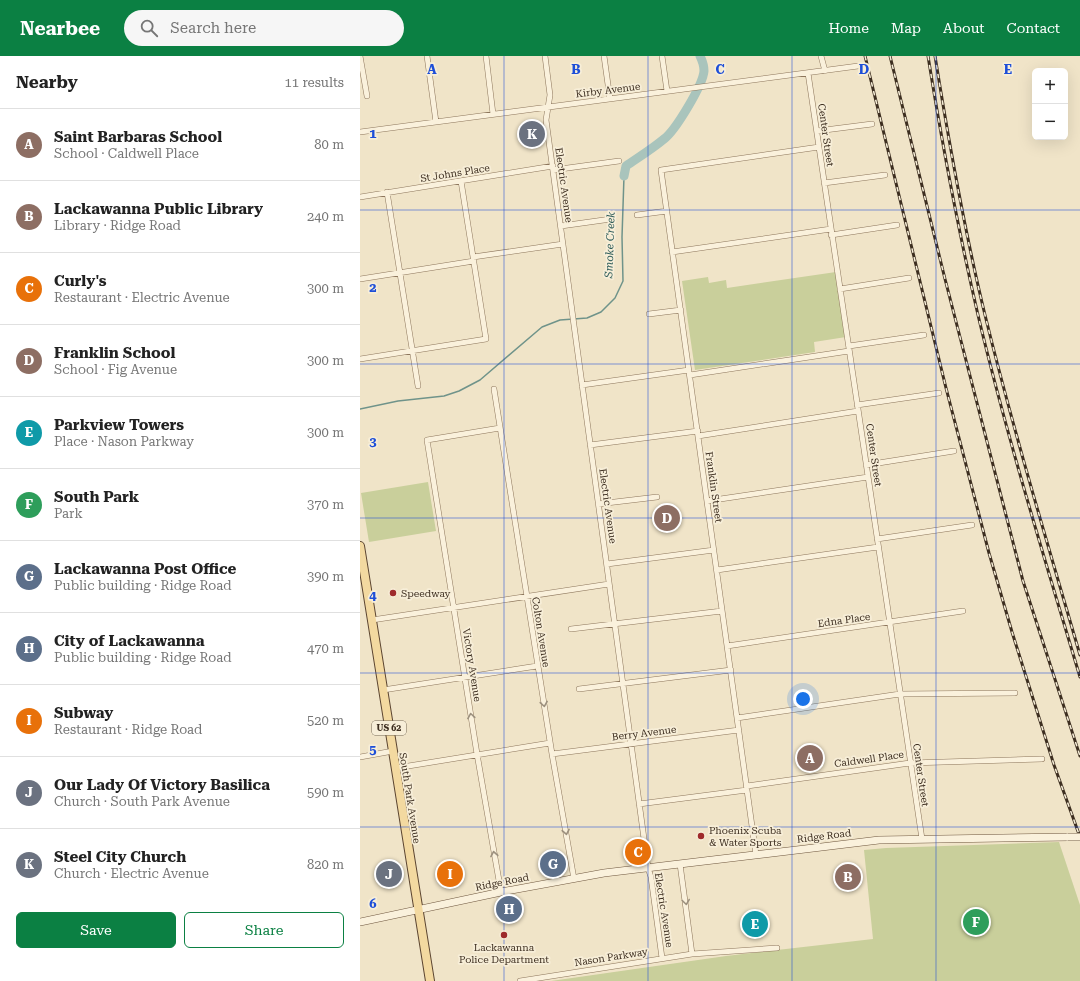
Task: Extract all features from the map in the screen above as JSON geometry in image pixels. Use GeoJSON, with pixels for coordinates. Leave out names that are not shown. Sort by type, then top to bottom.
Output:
{"type":"FeatureCollection","features":[{"type":"Feature","properties":{"kind":"main road","name":"South Park Avenue"},"geometry":{"type":"LineString","coordinates":[[360,546],[430,981]]}},
{"type":"Feature","properties":{"kind":"main road","name":"Ridge Road"},"geometry":{"type":"LineString","coordinates":[[360,922],[501,892],[604,873],[756,854],[879,840],[1080,837]]}},
{"type":"Feature","properties":{"kind":"street"},"geometry":{"type":"LineString","coordinates":[[360,56],[367,96]]}},
{"type":"Feature","properties":{"kind":"street"},"geometry":{"type":"LineString","coordinates":[[427,56],[436,122]]}},
{"type":"Feature","properties":{"kind":"street"},"geometry":{"type":"LineString","coordinates":[[486,56],[493,114]]}},
{"type":"Feature","properties":{"kind":"street","name":"Electric Avenue"},"geometry":{"type":"LineString","coordinates":[[545,56],[550,95],[546,120],[639,804],[662,958]]}},
{"type":"Feature","properties":{"kind":"street"},"geometry":{"type":"LineString","coordinates":[[604,56],[610,99]]}},
{"type":"Feature","properties":{"kind":"street"},"geometry":{"type":"LineString","coordinates":[[662,56],[667,91]]}},
{"type":"Feature","properties":{"kind":"street"},"geometry":{"type":"LineString","coordinates":[[821,56],[825,71]]}},
{"type":"Feature","properties":{"kind":"street","name":"Kirby Avenue"},"geometry":{"type":"LineString","coordinates":[[360,132],[858,66]]}},
{"type":"Feature","properties":{"kind":"street","name":"Center Street"},"geometry":{"type":"LineString","coordinates":[[808,73],[922,839]]}},
{"type":"Feature","properties":{"kind":"street"},"geometry":{"type":"LineString","coordinates":[[817,132],[872,124]]}},
{"type":"Feature","properties":{"kind":"street","name":"Franklin Street"},"geometry":{"type":"LineString","coordinates":[[756,854],[661,170],[819,147]]}},
{"type":"Feature","properties":{"kind":"street","name":"St Johns Place"},"geometry":{"type":"LineString","coordinates":[[360,197],[553,168],[619,161]]}},
{"type":"Feature","properties":{"kind":"street"},"geometry":{"type":"LineString","coordinates":[[824,183],[885,175]]}},
{"type":"Feature","properties":{"kind":"street"},"geometry":{"type":"LineString","coordinates":[[360,359],[486,339],[461,181]]}},
{"type":"Feature","properties":{"kind":"street"},"geometry":{"type":"LineString","coordinates":[[387,192],[418,386]]}},
{"type":"Feature","properties":{"kind":"street"},"geometry":{"type":"LineString","coordinates":[[637,215],[667,211]]}},
{"type":"Feature","properties":{"kind":"street"},"geometry":{"type":"LineString","coordinates":[[561,226],[611,219]]}},
{"type":"Feature","properties":{"kind":"street"},"geometry":{"type":"LineString","coordinates":[[831,235],[897,225]]}},
{"type":"Feature","properties":{"kind":"street"},"geometry":{"type":"LineString","coordinates":[[672,252],[831,228]]}},
{"type":"Feature","properties":{"kind":"street"},"geometry":{"type":"LineString","coordinates":[[360,279],[563,244]]}},
{"type":"Feature","properties":{"kind":"street"},"geometry":{"type":"LineString","coordinates":[[840,289],[909,278]]}},
{"type":"Feature","properties":{"kind":"street"},"geometry":{"type":"LineString","coordinates":[[649,314],[680,310]]}},
{"type":"Feature","properties":{"kind":"street"},"geometry":{"type":"LineString","coordinates":[[582,384],[689,373],[924,335]]}},
{"type":"Feature","properties":{"kind":"street","name":"Colton Avenue"},"geometry":{"type":"LineString","coordinates":[[494,389],[537,666],[574,879]]}},
{"type":"Feature","properties":{"kind":"street"},"geometry":{"type":"LineString","coordinates":[[857,405],[939,393]]}},
{"type":"Feature","properties":{"kind":"street"},"geometry":{"type":"LineString","coordinates":[[590,445],[698,433],[858,411]]}},
{"type":"Feature","properties":{"kind":"street","name":"Victory Avenue"},"geometry":{"type":"LineString","coordinates":[[500,428],[427,440],[477,754],[501,892]]}},
{"type":"Feature","properties":{"kind":"street"},"geometry":{"type":"LineString","coordinates":[[866,464],[954,451]]}},
{"type":"Feature","properties":{"kind":"street"},"geometry":{"type":"LineString","coordinates":[[707,501],[868,477]]}},
{"type":"Feature","properties":{"kind":"street"},"geometry":{"type":"LineString","coordinates":[[598,504],[657,497]]}},
{"type":"Feature","properties":{"kind":"street"},"geometry":{"type":"LineString","coordinates":[[877,539],[972,525]]}},
{"type":"Feature","properties":{"kind":"street"},"geometry":{"type":"LineString","coordinates":[[717,570],[878,547]]}},
{"type":"Feature","properties":{"kind":"street"},"geometry":{"type":"LineString","coordinates":[[607,564],[714,550]]}},
{"type":"Feature","properties":{"kind":"street"},"geometry":{"type":"LineString","coordinates":[[372,620],[609,584]]}},
{"type":"Feature","properties":{"kind":"street"},"geometry":{"type":"LineString","coordinates":[[571,629],[722,611]]}},
{"type":"Feature","properties":{"kind":"street","name":"Edna Place"},"geometry":{"type":"LineString","coordinates":[[727,646],[964,611]]}},
{"type":"Feature","properties":{"kind":"street"},"geometry":{"type":"LineString","coordinates":[[383,690],[537,666]]}},
{"type":"Feature","properties":{"kind":"street"},"geometry":{"type":"LineString","coordinates":[[579,689],[731,670]]}},
{"type":"Feature","properties":{"kind":"street"},"geometry":{"type":"LineString","coordinates":[[737,718],[900,694],[1015,693]]}},
{"type":"Feature","properties":{"kind":"street","name":"Berry Avenue"},"geometry":{"type":"LineString","coordinates":[[552,754],[739,730]]}},
{"type":"Feature","properties":{"kind":"street"},"geometry":{"type":"LineString","coordinates":[[396,768],[550,743]]}},
{"type":"Feature","properties":{"kind":"street"},"geometry":{"type":"LineString","coordinates":[[360,757],[393,752]]}},
{"type":"Feature","properties":{"kind":"street","name":"Caldwell Place"},"geometry":{"type":"LineString","coordinates":[[639,804],[910,763],[1042,760]]}},
{"type":"Feature","properties":{"kind":"street"},"geometry":{"type":"LineString","coordinates":[[680,864],[692,954]]}},
{"type":"Feature","properties":{"kind":"street","name":"Nason Parkway"},"geometry":{"type":"LineString","coordinates":[[520,981],[692,954],[777,948]]}},
{"type":"Feature","properties":{"kind":"green space"},"geometry":{"type":"Polygon","coordinates":[[[836,272],[846,337],[814,342],[815,352],[695,370],[682,281],[708,277],[709,283],[726,280],[727,288],[836,272]]]}},
{"type":"Feature","properties":{"kind":"green space"},"geometry":{"type":"Polygon","coordinates":[[[428,482],[436,531],[369,542],[361,493],[428,482]]]}},
{"type":"Feature","properties":{"kind":"green space"},"geometry":{"type":"Polygon","coordinates":[[[1059,842],[1080,905],[1080,981],[551,981],[726,956],[873,939],[864,850],[1059,842]]]}},
{"type":"Feature","properties":{"kind":"waterway","name":"Smoke Creek"},"geometry":{"type":"LineString","coordinates":[[624,176],[626,166],[664,139],[681,118],[694,97],[702,78],[704,69],[700,56]]}},
{"type":"Feature","properties":{"kind":"waterway","name":"Smoke Creek"},"geometry":{"type":"LineString","coordinates":[[360,409],[398,401],[444,396],[459,391],[480,380],[542,327],[560,320],[587,318],[601,312],[615,298],[623,281],[622,237],[624,176]]}},
{"type":"Feature","properties":{"kind":"railway"},"geometry":{"type":"LineString","coordinates":[[865,56],[946,388],[989,553],[1054,765],[1080,837]]}},
{"type":"Feature","properties":{"kind":"railway"},"geometry":{"type":"LineString","coordinates":[[890,56],[945,279],[1023,581],[1080,756]]}},
{"type":"Feature","properties":{"kind":"railway"},"geometry":{"type":"LineString","coordinates":[[928,56],[951,186],[989,361],[1080,677]]}},
{"type":"Feature","properties":{"kind":"railway"},"geometry":{"type":"LineString","coordinates":[[935,56],[957,186],[985,315],[1019,443],[1080,655]]}},
{"type":"Feature","properties":{"kind":"place","name":"Steel City Church"},"geometry":{"type":"Point","coordinates":[532,134]}},
{"type":"Feature","properties":{"kind":"place","name":"Franklin School"},"geometry":{"type":"Point","coordinates":[667,518]}},
{"type":"Feature","properties":{"kind":"place","name":"Speedway"},"geometry":{"type":"Point","coordinates":[393,593]}},
{"type":"Feature","properties":{"kind":"place","name":"Saint Barbaras School"},"geometry":{"type":"Point","coordinates":[810,758]}},
{"type":"Feature","properties":{"kind":"place","name":"Phoenix Scuba & Water Sports"},"geometry":{"type":"Point","coordinates":[701,836]}},
{"type":"Feature","properties":{"kind":"place","name":"Curly's"},"geometry":{"type":"Point","coordinates":[638,852]}},
{"type":"Feature","properties":{"kind":"place","name":"Lackawanna Post Office"},"geometry":{"type":"Point","coordinates":[553,864]}},
{"type":"Feature","properties":{"kind":"place","name":"Our Lady Of Victory Basilica"},"geometry":{"type":"Point","coordinates":[389,874]}},
{"type":"Feature","properties":{"kind":"place","name":"Subway"},"geometry":{"type":"Point","coordinates":[450,874]}},
{"type":"Feature","properties":{"kind":"place","name":"Lackawanna Public Library"},"geometry":{"type":"Point","coordinates":[848,877]}},
{"type":"Feature","properties":{"kind":"place","name":"City of Lackawanna"},"geometry":{"type":"Point","coordinates":[509,909]}},
{"type":"Feature","properties":{"kind":"place","name":"South Park"},"geometry":{"type":"Point","coordinates":[976,922]}},
{"type":"Feature","properties":{"kind":"place","name":"Parkview Towers"},"geometry":{"type":"Point","coordinates":[755,924]}},
{"type":"Feature","properties":{"kind":"place","name":"Lackawanna Police Department"},"geometry":{"type":"Point","coordinates":[504,935]}}]}
